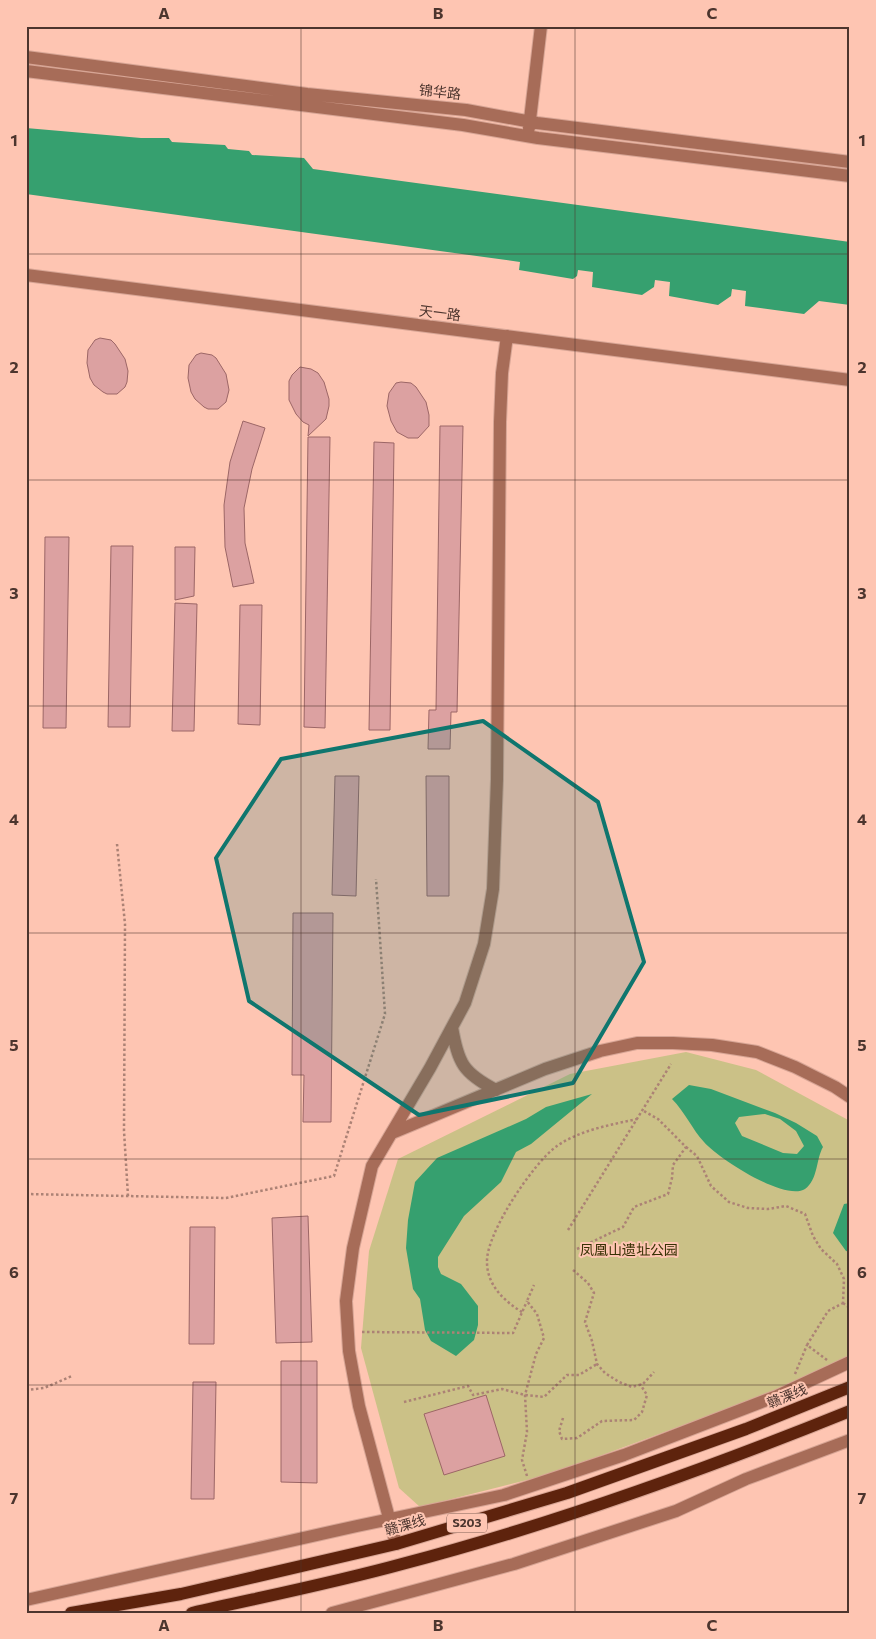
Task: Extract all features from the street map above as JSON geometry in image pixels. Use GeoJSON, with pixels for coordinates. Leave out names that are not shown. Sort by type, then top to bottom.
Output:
{"type":"FeatureCollection","features":[{"type":"Feature","properties":{"kind":"main road","name":"赣溧线"},"geometry":{"type":"LineString","coordinates":[[71,1613],[181,1594],[396,1544],[567,1493],[746,1429],[850,1387]]}},
{"type":"Feature","properties":{"kind":"main road","name":"S203"},"geometry":{"type":"LineString","coordinates":[[192,1613],[402,1564],[574,1514],[754,1450],[850,1410]]}},
{"type":"Feature","properties":{"kind":"street"},"geometry":{"type":"LineString","coordinates":[[528,136],[541,26]]}},
{"type":"Feature","properties":{"kind":"street","name":"锦华路"},"geometry":{"type":"LineString","coordinates":[[26,57],[307,94],[466,110],[530,121],[850,162]]}},
{"type":"Feature","properties":{"kind":"street"},"geometry":{"type":"LineString","coordinates":[[26,71],[464,125],[528,136],[850,176]]}},
{"type":"Feature","properties":{"kind":"street","name":"天一路"},"geometry":{"type":"LineString","coordinates":[[26,275],[850,380]]}},
{"type":"Feature","properties":{"kind":"street"},"geometry":{"type":"LineString","coordinates":[[396,1544],[359,1406],[349,1351],[346,1301],[353,1248],[372,1166],[465,1003],[484,944],[493,889],[497,779],[500,422],[502,374],[507,336]]}},
{"type":"Feature","properties":{"kind":"street"},"geometry":{"type":"LineString","coordinates":[[452,1027],[456,1054],[466,1069],[478,1080],[496,1090]]}},
{"type":"Feature","properties":{"kind":"street"},"geometry":{"type":"LineString","coordinates":[[392,1133],[546,1069],[600,1051],[637,1043],[673,1043],[757,1052],[796,1067],[850,1097]]}},
{"type":"Feature","properties":{"kind":"street"},"geometry":{"type":"LineString","coordinates":[[26,1600],[504,1494],[624,1455],[787,1392],[850,1362]]}},
{"type":"Feature","properties":{"kind":"street"},"geometry":{"type":"LineString","coordinates":[[332,1613],[514,1564],[676,1510],[746,1478],[850,1440]]}},
{"type":"Feature","properties":{"kind":"path"},"geometry":{"type":"LineString","coordinates":[[117,844],[125,924],[124,1131],[128,1196]]}},
{"type":"Feature","properties":{"kind":"path"},"geometry":{"type":"LineString","coordinates":[[26,1194],[226,1198],[334,1176],[385,1014],[376,879]]}},
{"type":"Feature","properties":{"kind":"path"},"geometry":{"type":"LineString","coordinates":[[568,1230],[672,1064]]}},
{"type":"Feature","properties":{"kind":"path"},"geometry":{"type":"LineString","coordinates":[[642,1110],[658,1119],[697,1156],[711,1186],[729,1202],[748,1208],[768,1209],[786,1206],[805,1214],[813,1236],[821,1249],[837,1264],[844,1278],[843,1303]]}},
{"type":"Feature","properties":{"kind":"path"},"geometry":{"type":"LineString","coordinates":[[522,1312],[508,1304],[496,1291],[489,1277],[486,1262],[488,1251],[508,1206],[530,1174],[556,1147],[575,1136],[637,1119]]}},
{"type":"Feature","properties":{"kind":"path"},"geometry":{"type":"LineString","coordinates":[[577,1249],[623,1227],[634,1207],[668,1194],[673,1165],[686,1147]]}},
{"type":"Feature","properties":{"kind":"path"},"geometry":{"type":"LineString","coordinates":[[574,1270],[588,1283],[594,1293],[586,1322],[597,1364],[605,1373],[619,1382],[632,1386],[643,1384],[654,1372]]}},
{"type":"Feature","properties":{"kind":"path"},"geometry":{"type":"LineString","coordinates":[[362,1332],[513,1333],[534,1285]]}},
{"type":"Feature","properties":{"kind":"path"},"geometry":{"type":"LineString","coordinates":[[527,1301],[537,1314],[544,1338],[536,1354],[525,1396],[527,1432],[522,1460],[527,1476]]}},
{"type":"Feature","properties":{"kind":"path"},"geometry":{"type":"LineString","coordinates":[[843,1303],[850,1308]]}},
{"type":"Feature","properties":{"kind":"path"},"geometry":{"type":"LineString","coordinates":[[787,1392],[807,1345],[828,1312],[843,1303]]}},
{"type":"Feature","properties":{"kind":"path"},"geometry":{"type":"LineString","coordinates":[[807,1345],[834,1365]]}},
{"type":"Feature","properties":{"kind":"path"},"geometry":{"type":"LineString","coordinates":[[404,1402],[468,1386],[473,1395],[502,1390],[525,1396],[544,1397],[567,1375],[579,1375],[597,1364]]}},
{"type":"Feature","properties":{"kind":"path"},"geometry":{"type":"LineString","coordinates":[[26,1390],[44,1388],[72,1376]]}},
{"type":"Feature","properties":{"kind":"path"},"geometry":{"type":"LineString","coordinates":[[563,1418],[559,1431],[562,1439],[577,1438],[602,1421],[634,1420],[642,1412],[647,1395],[640,1384]]}},
{"type":"Feature","properties":{"kind":"highlighted area"},"geometry":{"type":"Polygon","coordinates":[[[483,721],[598,802],[644,962],[573,1083],[419,1115],[249,1001],[216,858],[281,759],[483,721]]]}},
{"type":"Feature","properties":{"kind":"green space","name":"凤凰山遗址公园"},"geometry":{"type":"Polygon","coordinates":[[[686,1052],[756,1070],[850,1121],[850,1362],[551,1474],[420,1507],[399,1488],[361,1348],[369,1251],[398,1159],[570,1074],[686,1052]]]}},
{"type":"Feature","properties":{"kind":"shaded area"},"geometry":{"type":"Polygon","coordinates":[[[26,128],[141,138],[169,138],[172,142],[225,145],[228,149],[249,151],[252,155],[304,158],[313,169],[850,242],[850,305],[819,301],[804,314],[745,306],[746,291],[732,289],[731,296],[718,305],[669,296],[670,282],[655,280],[654,287],[642,295],[592,287],[593,272],[578,270],[577,276],[573,279],[519,270],[520,262],[26,194],[26,128]]]}},
{"type":"Feature","properties":{"kind":"shaded area"},"geometry":{"type":"Polygon","coordinates":[[[689,1085],[711,1089],[796,1123],[817,1136],[823,1147],[815,1175],[805,1189],[795,1191],[768,1184],[752,1176],[723,1158],[704,1142],[672,1099],[689,1085]],[[765,1114],[739,1117],[735,1123],[742,1136],[783,1153],[797,1154],[804,1146],[796,1131],[780,1119],[765,1114]]]}},
{"type":"Feature","properties":{"kind":"shaded area"},"geometry":{"type":"Polygon","coordinates":[[[592,1094],[531,1144],[516,1152],[501,1182],[464,1216],[438,1257],[438,1267],[441,1274],[461,1284],[478,1306],[478,1325],[474,1340],[456,1356],[431,1341],[425,1330],[420,1299],[413,1289],[406,1248],[408,1220],[415,1182],[437,1158],[526,1119],[546,1107],[592,1094]]]}},
{"type":"Feature","properties":{"kind":"shaded area"},"geometry":{"type":"Polygon","coordinates":[[[850,1203],[850,1252],[846,1251],[833,1233],[844,1204],[850,1203]]]}},
{"type":"Feature","properties":{"kind":"building"},"geometry":{"type":"Polygon","coordinates":[[[100,338],[111,340],[125,359],[128,371],[127,382],[125,387],[117,394],[103,392],[94,385],[90,378],[87,363],[88,350],[95,340],[100,338]]]}},
{"type":"Feature","properties":{"kind":"building"},"geometry":{"type":"Polygon","coordinates":[[[201,353],[212,355],[216,358],[226,374],[229,390],[226,402],[218,409],[204,407],[195,399],[191,392],[188,378],[189,365],[196,355],[201,353]]]}},
{"type":"Feature","properties":{"kind":"building"},"geometry":{"type":"Polygon","coordinates":[[[300,367],[311,369],[318,373],[324,382],[329,399],[326,419],[308,436],[309,425],[303,422],[296,414],[289,400],[289,381],[300,367]]]}},
{"type":"Feature","properties":{"kind":"building"},"geometry":{"type":"Polygon","coordinates":[[[396,383],[411,383],[416,387],[426,402],[429,426],[418,438],[408,438],[397,432],[391,421],[387,406],[389,393],[396,383]]]}},
{"type":"Feature","properties":{"kind":"building"},"geometry":{"type":"Polygon","coordinates":[[[243,421],[265,428],[252,469],[244,508],[245,543],[254,583],[233,587],[225,547],[224,505],[230,462],[243,421]]]}},
{"type":"Feature","properties":{"kind":"building"},"geometry":{"type":"Polygon","coordinates":[[[440,426],[463,426],[457,712],[451,712],[450,749],[428,749],[429,710],[436,710],[440,426]]]}},
{"type":"Feature","properties":{"kind":"building"},"geometry":{"type":"Polygon","coordinates":[[[308,437],[330,437],[325,728],[304,727],[308,437]]]}},
{"type":"Feature","properties":{"kind":"building"},"geometry":{"type":"Polygon","coordinates":[[[374,442],[394,443],[390,730],[369,730],[374,442]]]}},
{"type":"Feature","properties":{"kind":"building"},"geometry":{"type":"Polygon","coordinates":[[[45,537],[69,537],[66,728],[43,728],[45,537]]]}},
{"type":"Feature","properties":{"kind":"building"},"geometry":{"type":"Polygon","coordinates":[[[111,546],[133,546],[130,727],[108,727],[111,546]]]}},
{"type":"Feature","properties":{"kind":"building"},"geometry":{"type":"Polygon","coordinates":[[[175,547],[195,547],[194,596],[175,600],[175,547]]]}},
{"type":"Feature","properties":{"kind":"building"},"geometry":{"type":"Polygon","coordinates":[[[175,603],[197,604],[194,731],[172,731],[175,603]]]}},
{"type":"Feature","properties":{"kind":"building"},"geometry":{"type":"Polygon","coordinates":[[[240,605],[262,605],[260,725],[238,724],[240,605]]]}},
{"type":"Feature","properties":{"kind":"building"},"geometry":{"type":"Polygon","coordinates":[[[335,776],[359,776],[356,896],[332,895],[335,776]]]}},
{"type":"Feature","properties":{"kind":"building"},"geometry":{"type":"Polygon","coordinates":[[[426,776],[449,776],[449,896],[427,896],[426,776]]]}},
{"type":"Feature","properties":{"kind":"building"},"geometry":{"type":"Polygon","coordinates":[[[293,913],[333,913],[331,1122],[303,1122],[304,1075],[292,1075],[293,913]]]}},
{"type":"Feature","properties":{"kind":"building"},"geometry":{"type":"Polygon","coordinates":[[[308,1216],[312,1342],[276,1343],[272,1218],[308,1216]]]}},
{"type":"Feature","properties":{"kind":"building"},"geometry":{"type":"Polygon","coordinates":[[[190,1227],[215,1227],[214,1344],[189,1344],[190,1227]]]}},
{"type":"Feature","properties":{"kind":"building"},"geometry":{"type":"Polygon","coordinates":[[[281,1361],[317,1361],[317,1483],[281,1482],[281,1361]]]}},
{"type":"Feature","properties":{"kind":"building"},"geometry":{"type":"Polygon","coordinates":[[[193,1382],[216,1382],[214,1499],[191,1499],[193,1382]]]}},
{"type":"Feature","properties":{"kind":"building"},"geometry":{"type":"Polygon","coordinates":[[[486,1395],[505,1456],[444,1475],[424,1414],[486,1395]]]}}]}
